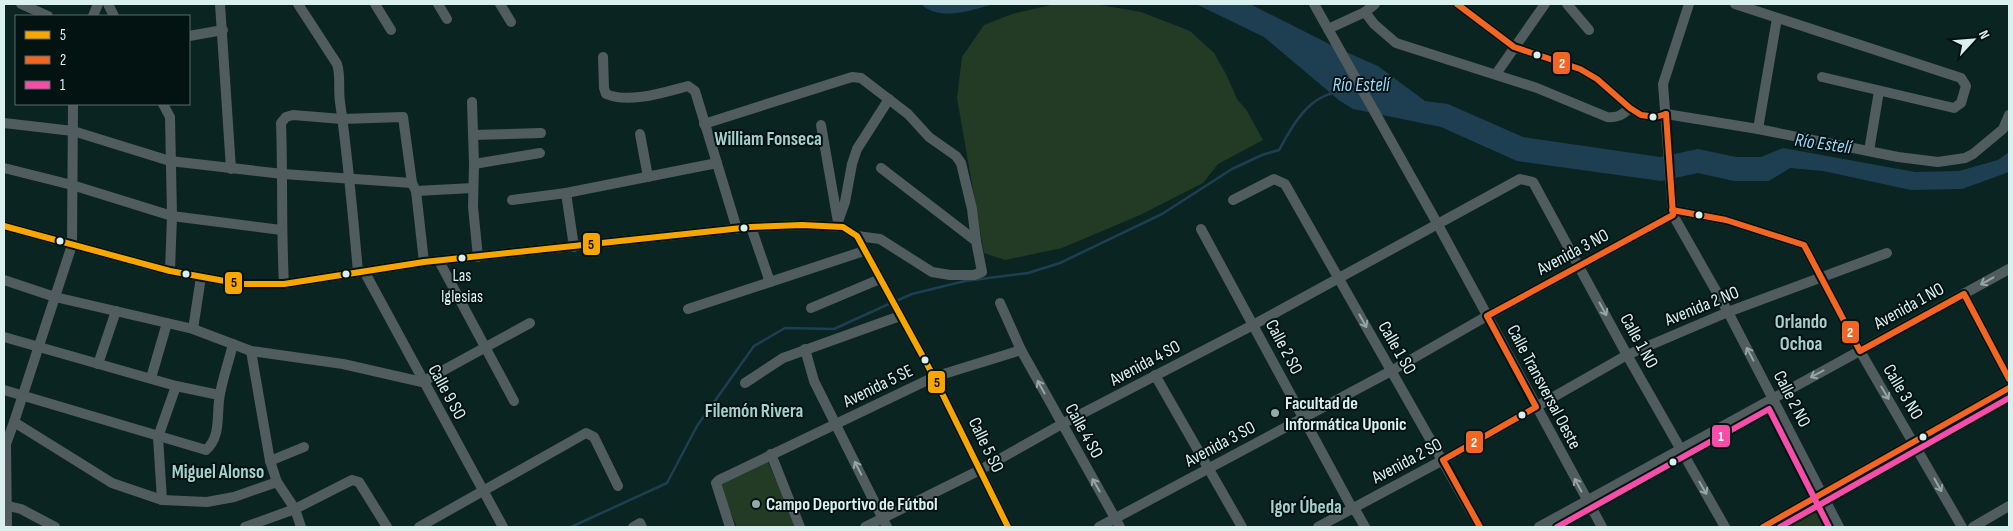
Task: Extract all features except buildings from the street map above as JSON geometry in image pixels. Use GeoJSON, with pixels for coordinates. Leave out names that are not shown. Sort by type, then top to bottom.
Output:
{"type":"FeatureCollection","features":[{"type":"Feature","properties":{"kind":"street"},"geometry":{"type":"LineString","coordinates":[[21,4],[46,15]]}},
{"type":"Feature","properties":{"kind":"street"},"geometry":{"type":"LineString","coordinates":[[220,4],[231,169]]}},
{"type":"Feature","properties":{"kind":"street"},"geometry":{"type":"LineString","coordinates":[[298,4],[337,64],[340,72],[338,87],[361,272]]}},
{"type":"Feature","properties":{"kind":"street"},"geometry":{"type":"LineString","coordinates":[[375,4],[391,30]]}},
{"type":"Feature","properties":{"kind":"street"},"geometry":{"type":"LineString","coordinates":[[438,4],[447,19]]}},
{"type":"Feature","properties":{"kind":"street"},"geometry":{"type":"LineString","coordinates":[[500,4],[511,22]]}},
{"type":"Feature","properties":{"kind":"street","name":"Calle Transversal Oeste"},"geometry":{"type":"LineString","coordinates":[[1314,4],[1438,223],[1602,527]]}},
{"type":"Feature","properties":{"kind":"street"},"geometry":{"type":"LineString","coordinates":[[1329,30],[1365,12],[1375,4]]}},
{"type":"Feature","properties":{"kind":"street"},"geometry":{"type":"LineString","coordinates":[[1457,4],[1514,47],[1580,69],[1597,79],[1630,108],[1645,116],[1656,117],[1666,114],[1938,162],[1965,158],[1979,150],[2003,129],[2009,115]]}},
{"type":"Feature","properties":{"kind":"street"},"geometry":{"type":"LineString","coordinates":[[1467,12],[1476,4]]}},
{"type":"Feature","properties":{"kind":"street"},"geometry":{"type":"LineString","coordinates":[[1496,74],[1545,4]]}},
{"type":"Feature","properties":{"kind":"street"},"geometry":{"type":"LineString","coordinates":[[1567,4],[1589,30]]}},
{"type":"Feature","properties":{"kind":"street"},"geometry":{"type":"LineString","coordinates":[[1672,213],[1668,134],[1663,84],[1689,4]]}},
{"type":"Feature","properties":{"kind":"street"},"geometry":{"type":"LineString","coordinates":[[1735,4],[1961,78],[1966,86],[1961,103],[1954,108],[1822,77]]}},
{"type":"Feature","properties":{"kind":"street"},"geometry":{"type":"LineString","coordinates":[[1365,12],[1374,24],[1396,43],[1537,88],[1607,117],[1615,118],[1621,116],[1630,108]]}},
{"type":"Feature","properties":{"kind":"street"},"geometry":{"type":"LineString","coordinates":[[1758,129],[1777,18]]}},
{"type":"Feature","properties":{"kind":"street"},"geometry":{"type":"LineString","coordinates":[[190,36],[223,30]]}},
{"type":"Feature","properties":{"kind":"street"},"geometry":{"type":"LineString","coordinates":[[603,57],[604,88],[606,94],[614,97],[652,96],[688,86],[695,91],[737,229]]}},
{"type":"Feature","properties":{"kind":"street"},"geometry":{"type":"LineString","coordinates":[[4,226],[170,271],[241,284],[284,284],[424,262],[751,227],[837,224],[857,236],[880,239],[932,272],[950,275],[974,275],[982,272],[972,209],[961,163],[956,156],[929,137],[908,114],[861,78],[852,77],[704,124]]}},
{"type":"Feature","properties":{"kind":"street"},"geometry":{"type":"LineString","coordinates":[[1869,151],[1878,91]]}},
{"type":"Feature","properties":{"kind":"street"},"geometry":{"type":"LineString","coordinates":[[837,224],[845,202],[852,164],[857,149],[889,99]]}},
{"type":"Feature","properties":{"kind":"street"},"geometry":{"type":"LineString","coordinates":[[1645,116],[1664,101]]}},
{"type":"Feature","properties":{"kind":"street"},"geometry":{"type":"LineString","coordinates":[[472,102],[474,164],[472,188],[478,257]]}},
{"type":"Feature","properties":{"kind":"street"},"geometry":{"type":"LineString","coordinates":[[7,527],[5,444],[14,422],[72,245],[73,105]]}},
{"type":"Feature","properties":{"kind":"street"},"geometry":{"type":"LineString","coordinates":[[164,105],[170,117],[172,216],[170,271]]}},
{"type":"Feature","properties":{"kind":"street"},"geometry":{"type":"LineString","coordinates":[[284,284],[281,230],[283,174],[281,123],[286,117],[293,115],[342,119],[403,117],[424,262]]}},
{"type":"Feature","properties":{"kind":"street"},"geometry":{"type":"LineString","coordinates":[[4,124],[73,131],[170,161],[283,174],[350,178],[414,187],[472,188]]}},
{"type":"Feature","properties":{"kind":"street"},"geometry":{"type":"LineString","coordinates":[[821,125],[837,224]]}},
{"type":"Feature","properties":{"kind":"street"},"geometry":{"type":"LineString","coordinates":[[473,135],[541,133]]}},
{"type":"Feature","properties":{"kind":"street"},"geometry":{"type":"LineString","coordinates":[[640,134],[648,177]]}},
{"type":"Feature","properties":{"kind":"street"},"geometry":{"type":"LineString","coordinates":[[474,164],[540,153]]}},
{"type":"Feature","properties":{"kind":"street"},"geometry":{"type":"LineString","coordinates":[[512,200],[566,193],[717,163]]}},
{"type":"Feature","properties":{"kind":"street"},"geometry":{"type":"LineString","coordinates":[[4,168],[72,185],[172,216],[281,230]]}},
{"type":"Feature","properties":{"kind":"street"},"geometry":{"type":"LineString","coordinates":[[881,168],[976,241]]}},
{"type":"Feature","properties":{"kind":"street","name":"Calle 1 SO"},"geometry":{"type":"LineString","coordinates":[[1233,200],[1274,179],[1285,184],[1480,527]]}},
{"type":"Feature","properties":{"kind":"street","name":"Avenida 4 SO"},"geometry":{"type":"LineString","coordinates":[[865,527],[885,523],[1062,424],[1339,279],[1520,179]]}},
{"type":"Feature","properties":{"kind":"street","name":"Calle 1 NO"},"geometry":{"type":"LineString","coordinates":[[1520,179],[1534,182],[1578,267],[1725,527]]}},
{"type":"Feature","properties":{"kind":"street"},"geometry":{"type":"LineString","coordinates":[[566,193],[574,247]]}},
{"type":"Feature","properties":{"kind":"street","name":"Avenida 3 NO"},"geometry":{"type":"LineString","coordinates":[[1487,316],[1672,213]]}},
{"type":"Feature","properties":{"kind":"street","name":"Calle 3 NO"},"geometry":{"type":"LineString","coordinates":[[1672,213],[1726,220],[1803,244],[1860,351],[1962,527]]}},
{"type":"Feature","properties":{"kind":"street","name":"Calle 2 NO"},"geometry":{"type":"LineString","coordinates":[[1672,213],[1728,312],[1839,527]]}},
{"type":"Feature","properties":{"kind":"street"},"geometry":{"type":"LineString","coordinates":[[751,227],[770,282]]}},
{"type":"Feature","properties":{"kind":"street","name":"Calle 2 SO"},"geometry":{"type":"LineString","coordinates":[[1201,229],[1352,508],[1365,527]]}},
{"type":"Feature","properties":{"kind":"street","name":"Calle 5 SO"},"geometry":{"type":"LineString","coordinates":[[857,236],[934,377],[1008,527]]}},
{"type":"Feature","properties":{"kind":"street"},"geometry":{"type":"LineString","coordinates":[[688,309],[864,251]]}},
{"type":"Feature","properties":{"kind":"street","name":"Avenida 2 NO"},"geometry":{"type":"LineString","coordinates":[[1536,407],[1627,354],[1728,312],[1888,252]]}},
{"type":"Feature","properties":{"kind":"street"},"geometry":{"type":"LineString","coordinates":[[439,261],[514,401]]}},
{"type":"Feature","properties":{"kind":"street","name":"Avenida 1 NO"},"geometry":{"type":"LineString","coordinates":[[1539,527],[2009,268]]}},
{"type":"Feature","properties":{"kind":"street","name":"Calle 9 SO"},"geometry":{"type":"LineString","coordinates":[[361,272],[503,527]]}},
{"type":"Feature","properties":{"kind":"street"},"geometry":{"type":"LineString","coordinates":[[193,330],[201,277]]}},
{"type":"Feature","properties":{"kind":"street"},"geometry":{"type":"LineString","coordinates":[[810,308],[880,279]]}},
{"type":"Feature","properties":{"kind":"street"},"geometry":{"type":"LineString","coordinates":[[4,280],[55,297],[193,330],[251,351],[333,362],[422,382],[530,323]]}},
{"type":"Feature","properties":{"kind":"street"},"geometry":{"type":"LineString","coordinates":[[1964,294],[2009,379]]}},
{"type":"Feature","properties":{"kind":"street","name":"Calle 4 SO"},"geometry":{"type":"LineString","coordinates":[[1000,303],[1021,350],[1118,523]]}},
{"type":"Feature","properties":{"kind":"street"},"geometry":{"type":"LineString","coordinates":[[98,364],[116,311]]}},
{"type":"Feature","properties":{"kind":"street"},"geometry":{"type":"LineString","coordinates":[[745,383],[783,358],[898,311]]}},
{"type":"Feature","properties":{"kind":"street","name":"Avenida 3 SO"},"geometry":{"type":"LineString","coordinates":[[1099,527],[1118,523],[1209,468],[1391,371],[1487,316]]}},
{"type":"Feature","properties":{"kind":"street"},"geometry":{"type":"LineString","coordinates":[[150,378],[167,323]]}},
{"type":"Feature","properties":{"kind":"street"},"geometry":{"type":"LineString","coordinates":[[4,338],[176,386],[219,395]]}},
{"type":"Feature","properties":{"kind":"street"},"geometry":{"type":"LineString","coordinates":[[4,390],[206,450],[213,444],[216,434],[219,395],[233,344]]}},
{"type":"Feature","properties":{"kind":"street"},"geometry":{"type":"LineString","coordinates":[[805,349],[814,381],[885,523]]}},
{"type":"Feature","properties":{"kind":"street","name":"Avenida 5 SE"},"geometry":{"type":"LineString","coordinates":[[730,527],[716,483],[719,480],[934,377],[1021,350]]}},
{"type":"Feature","properties":{"kind":"street"},"geometry":{"type":"LineString","coordinates":[[251,351],[270,461],[277,482],[295,509],[301,527]]}},
{"type":"Feature","properties":{"kind":"street"},"geometry":{"type":"LineString","coordinates":[[1155,376],[1242,527]]}},
{"type":"Feature","properties":{"kind":"street"},"geometry":{"type":"LineString","coordinates":[[162,500],[158,437],[176,386]]}},
{"type":"Feature","properties":{"kind":"street"},"geometry":{"type":"LineString","coordinates":[[1763,527],[2009,388]]}},
{"type":"Feature","properties":{"kind":"street","name":"Avenida 2 SO"},"geometry":{"type":"LineString","coordinates":[[1318,527],[1443,460],[1536,407]]}},
{"type":"Feature","properties":{"kind":"street"},"geometry":{"type":"LineString","coordinates":[[14,422],[112,483],[162,500],[207,502],[234,497],[277,482]]}},
{"type":"Feature","properties":{"kind":"street"},"geometry":{"type":"LineString","coordinates":[[419,527],[586,433],[594,437],[618,486]]}},
{"type":"Feature","properties":{"kind":"street"},"geometry":{"type":"LineString","coordinates":[[270,461],[304,447]]}},
{"type":"Feature","properties":{"kind":"street"},"geometry":{"type":"LineString","coordinates":[[771,454],[800,527]]}},
{"type":"Feature","properties":{"kind":"street"},"geometry":{"type":"LineString","coordinates":[[245,527],[295,509],[352,480],[362,486],[387,527]]}},
{"type":"Feature","properties":{"kind":"street"},"geometry":{"type":"LineString","coordinates":[[5,505],[55,527]]}},
{"type":"Feature","properties":{"kind":"street"},"geometry":{"type":"LineString","coordinates":[[1973,527],[2009,506]]}},
{"type":"Feature","properties":{"kind":"street","name":"Calle 2 SO"},"geometry":{"type":"LineString","coordinates":[[1352,508],[1351,516],[1357,527]]}},
{"type":"Feature","properties":{"kind":"green space"},"geometry":{"type":"Polygon","coordinates":[[[1055,4],[1095,4],[1141,12],[1190,31],[1214,53],[1237,99],[1247,111],[1263,140],[1218,164],[1203,183],[1140,215],[1062,248],[1005,260],[984,253],[957,98],[962,57],[984,25],[1012,14],[1055,4]]]}},
{"type":"Feature","properties":{"kind":"green space","name":"Campo Deportivo de Fútbol"},"geometry":{"type":"Polygon","coordinates":[[[766,458],[797,527],[737,527],[716,480],[766,458]]]}},
{"type":"Feature","properties":{"kind":"green space"},"geometry":{"type":"Polygon","coordinates":[[[1816,508],[1827,527],[1780,527],[1816,508]]]}},
{"type":"Feature","properties":{"kind":"water"},"geometry":{"type":"Polygon","coordinates":[[[921,4],[994,4],[956,13],[946,13],[928,9],[921,4]]]}},
{"type":"Feature","properties":{"kind":"water","name":"Río Estelí"},"geometry":{"type":"Polygon","coordinates":[[[1196,4],[1250,4],[1337,48],[1378,66],[1425,101],[1448,104],[1523,137],[1660,157],[1698,149],[1736,157],[1761,157],[1783,148],[1915,172],[1959,171],[1998,160],[2009,152],[2009,172],[1962,189],[1911,190],[1823,171],[1790,168],[1769,181],[1734,181],[1698,173],[1661,181],[1517,161],[1441,127],[1353,109],[1340,101],[1264,37],[1196,4]]]}},
{"type":"Feature","properties":{"kind":"waterway"},"geometry":{"type":"LineString","coordinates":[[896,301],[912,294],[965,281],[1028,273],[1060,263],[1162,214],[1232,169],[1262,155],[1279,150],[1308,107],[1324,96],[1334,93]]}},
{"type":"Feature","properties":{"kind":"waterway"},"geometry":{"type":"LineString","coordinates":[[571,527],[667,483],[697,426],[754,346],[785,328],[834,329],[891,303]]}},
{"type":"Feature","properties":{"kind":"transit line","name":"2"},"geometry":{"type":"LineString","coordinates":[[1457,4],[1514,47],[1580,69],[1597,79],[1630,108],[1641,115],[1656,117],[1666,114]]}},
{"type":"Feature","properties":{"kind":"transit line","name":"2"},"geometry":{"type":"LineString","coordinates":[[1480,527],[1443,460],[1536,407],[1487,316],[1673,215],[1666,114]]}},
{"type":"Feature","properties":{"kind":"transit line","name":"2"},"geometry":{"type":"LineString","coordinates":[[1672,210],[1726,220],[1804,245],[1860,351],[1964,294],[2009,379]]}},
{"type":"Feature","properties":{"kind":"transit line","name":"5"},"geometry":{"type":"LineString","coordinates":[[4,226],[170,271],[241,284],[284,284],[424,262],[751,227],[802,225],[843,227],[857,236],[934,377],[1008,527]]}},
{"type":"Feature","properties":{"kind":"transit line","name":"2"},"geometry":{"type":"LineString","coordinates":[[1763,527],[2009,388]]}},
{"type":"Feature","properties":{"kind":"transit line","name":"1"},"geometry":{"type":"LineString","coordinates":[[1780,527],[2009,398]]}},
{"type":"Feature","properties":{"kind":"transit line","name":"1"},"geometry":{"type":"LineString","coordinates":[[1557,527],[1769,409],[1829,527]]}},
{"type":"Feature","properties":{"kind":"place","name":"Las Iglesias"},"geometry":{"type":"Point","coordinates":[462,258]}},
{"type":"Feature","properties":{"kind":"place","name":"Facultad de Informática Uponic"},"geometry":{"type":"Point","coordinates":[1275,413]}},
{"type":"Feature","properties":{"kind":"place","name":"Campo Deportivo de Fútbol"},"geometry":{"type":"Point","coordinates":[756,504]}},
{"type":"Feature","properties":{"kind":"district","name":"William Fonseca"},"geometry":{"type":"Point","coordinates":[768,139]}},
{"type":"Feature","properties":{"kind":"district","name":"Orlando Ochoa"},"geometry":{"type":"Point","coordinates":[1801,333]}},
{"type":"Feature","properties":{"kind":"district","name":"Filemón Rivera"},"geometry":{"type":"Point","coordinates":[754,411]}},
{"type":"Feature","properties":{"kind":"district","name":"Miguel Alonso"},"geometry":{"type":"Point","coordinates":[218,472]}},
{"type":"Feature","properties":{"kind":"district","name":"Igor Úbeda"},"geometry":{"type":"Point","coordinates":[1306,507]}}]}
